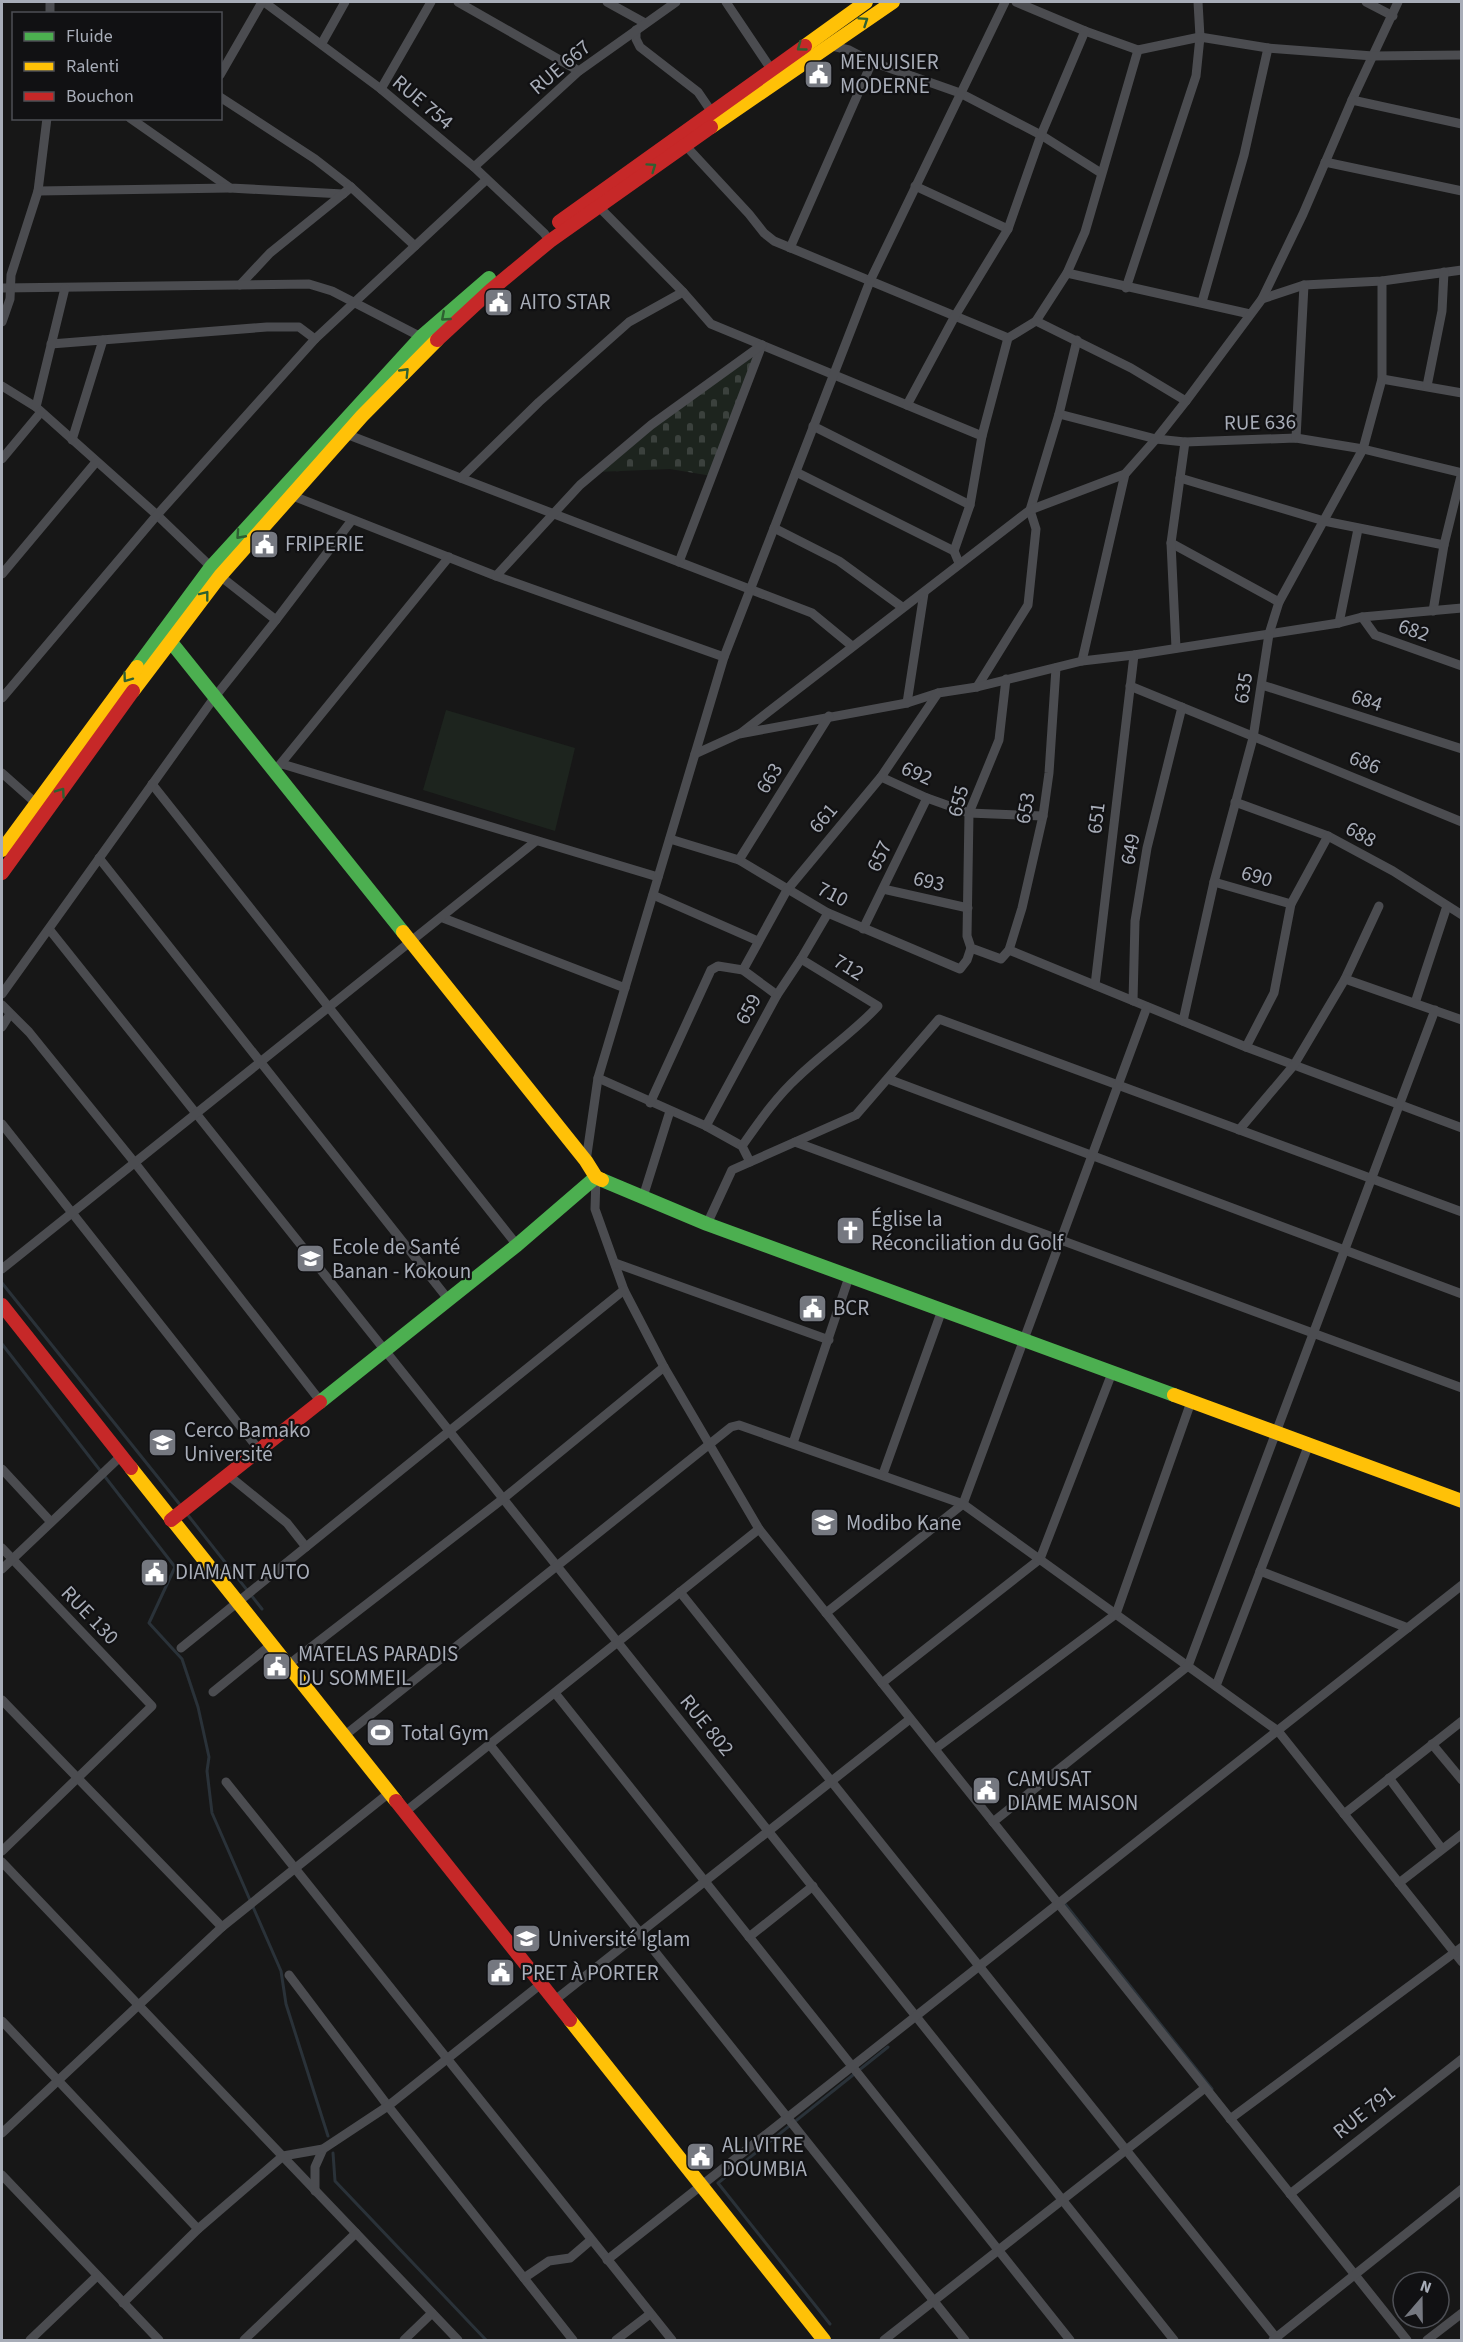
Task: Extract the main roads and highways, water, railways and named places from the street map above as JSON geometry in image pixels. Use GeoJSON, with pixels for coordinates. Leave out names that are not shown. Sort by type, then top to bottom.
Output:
{"type":"FeatureCollection","features":[{"type":"Feature","properties":{"kind":"main road"},"geometry":{"type":"LineString","coordinates":[[2,850],[35,803],[216,572],[427,341],[491,290],[547,237],[711,111],[866,2]]}},
{"type":"Feature","properties":{"kind":"main road"},"geometry":{"type":"LineString","coordinates":[[547,237],[598,206],[893,2]]}},
{"type":"Feature","properties":{"kind":"main road"},"geometry":{"type":"LineString","coordinates":[[286,493],[346,434],[427,341]]}},
{"type":"Feature","properties":{"kind":"main road"},"geometry":{"type":"LineString","coordinates":[[165,636],[214,698],[278,768],[411,943],[586,1161],[596,1177],[707,1224],[1461,1501]]}},
{"type":"Feature","properties":{"kind":"main road"},"geometry":{"type":"LineString","coordinates":[[2,873],[48,811],[165,636]]}},
{"type":"Feature","properties":{"kind":"main road"},"geometry":{"type":"LineString","coordinates":[[171,1520],[386,1351],[517,1245],[596,1177]]}},
{"type":"Feature","properties":{"kind":"main road"},"geometry":{"type":"LineString","coordinates":[[2,1305],[824,2340]]}},
{"type":"Feature","properties":{"kind":"waterway"},"geometry":{"type":"LineString","coordinates":[[2,1283],[181,1506]]}},
{"type":"Feature","properties":{"kind":"waterway"},"geometry":{"type":"LineString","coordinates":[[2,1344],[175,1567],[149,1623],[182,1659],[198,1707],[209,1757],[207,1771],[212,1813],[281,1971],[286,2004],[328,2136]]}},
{"type":"Feature","properties":{"kind":"waterway"},"geometry":{"type":"LineString","coordinates":[[187,1514],[262,1609]]}},
{"type":"Feature","properties":{"kind":"waterway"},"geometry":{"type":"LineString","coordinates":[[1065,1904],[1212,2089]]}},
{"type":"Feature","properties":{"kind":"waterway"},"geometry":{"type":"LineString","coordinates":[[830,2324],[718,2183],[888,2047]]}},
{"type":"Feature","properties":{"kind":"waterway"},"geometry":{"type":"LineString","coordinates":[[333,2153],[335,2181],[486,2340]]}},
{"type":"Feature","properties":{"kind":"place","name":"MENUISIER MODERNE"},"geometry":{"type":"Point","coordinates":[819,74]}},
{"type":"Feature","properties":{"kind":"place","name":"AITO STAR"},"geometry":{"type":"Point","coordinates":[499,302]}},
{"type":"Feature","properties":{"kind":"place","name":"FRIPERIE"},"geometry":{"type":"Point","coordinates":[264,544]}},
{"type":"Feature","properties":{"kind":"place","name":"Église la Réconciliation du Golf"},"geometry":{"type":"Point","coordinates":[850,1231]}},
{"type":"Feature","properties":{"kind":"place","name":"Ecole de Santé Banan - Kokoun"},"geometry":{"type":"Point","coordinates":[311,1259]}},
{"type":"Feature","properties":{"kind":"place","name":"BCR"},"geometry":{"type":"Point","coordinates":[812,1308]}},
{"type":"Feature","properties":{"kind":"place","name":"Cerco Bamako Université"},"geometry":{"type":"Point","coordinates":[163,1442]}},
{"type":"Feature","properties":{"kind":"place","name":"Modibo Kane"},"geometry":{"type":"Point","coordinates":[825,1523]}},
{"type":"Feature","properties":{"kind":"place","name":"DIAMANT AUTO"},"geometry":{"type":"Point","coordinates":[154,1572]}},
{"type":"Feature","properties":{"kind":"place","name":"MATELAS PARADIS DU SOMMEIL"},"geometry":{"type":"Point","coordinates":[277,1666]}},
{"type":"Feature","properties":{"kind":"place","name":"Total Gym"},"geometry":{"type":"Point","coordinates":[380,1733]}},
{"type":"Feature","properties":{"kind":"place","name":"CAMUSAT DIAME MAISON"},"geometry":{"type":"Point","coordinates":[986,1791]}},
{"type":"Feature","properties":{"kind":"place","name":"Université Iglam"},"geometry":{"type":"Point","coordinates":[527,1939]}},
{"type":"Feature","properties":{"kind":"place","name":"PRET À PORTER"},"geometry":{"type":"Point","coordinates":[500,1973]}},
{"type":"Feature","properties":{"kind":"place","name":"ALI VITRE DOUMBIA"},"geometry":{"type":"Point","coordinates":[701,2157]}}]}
